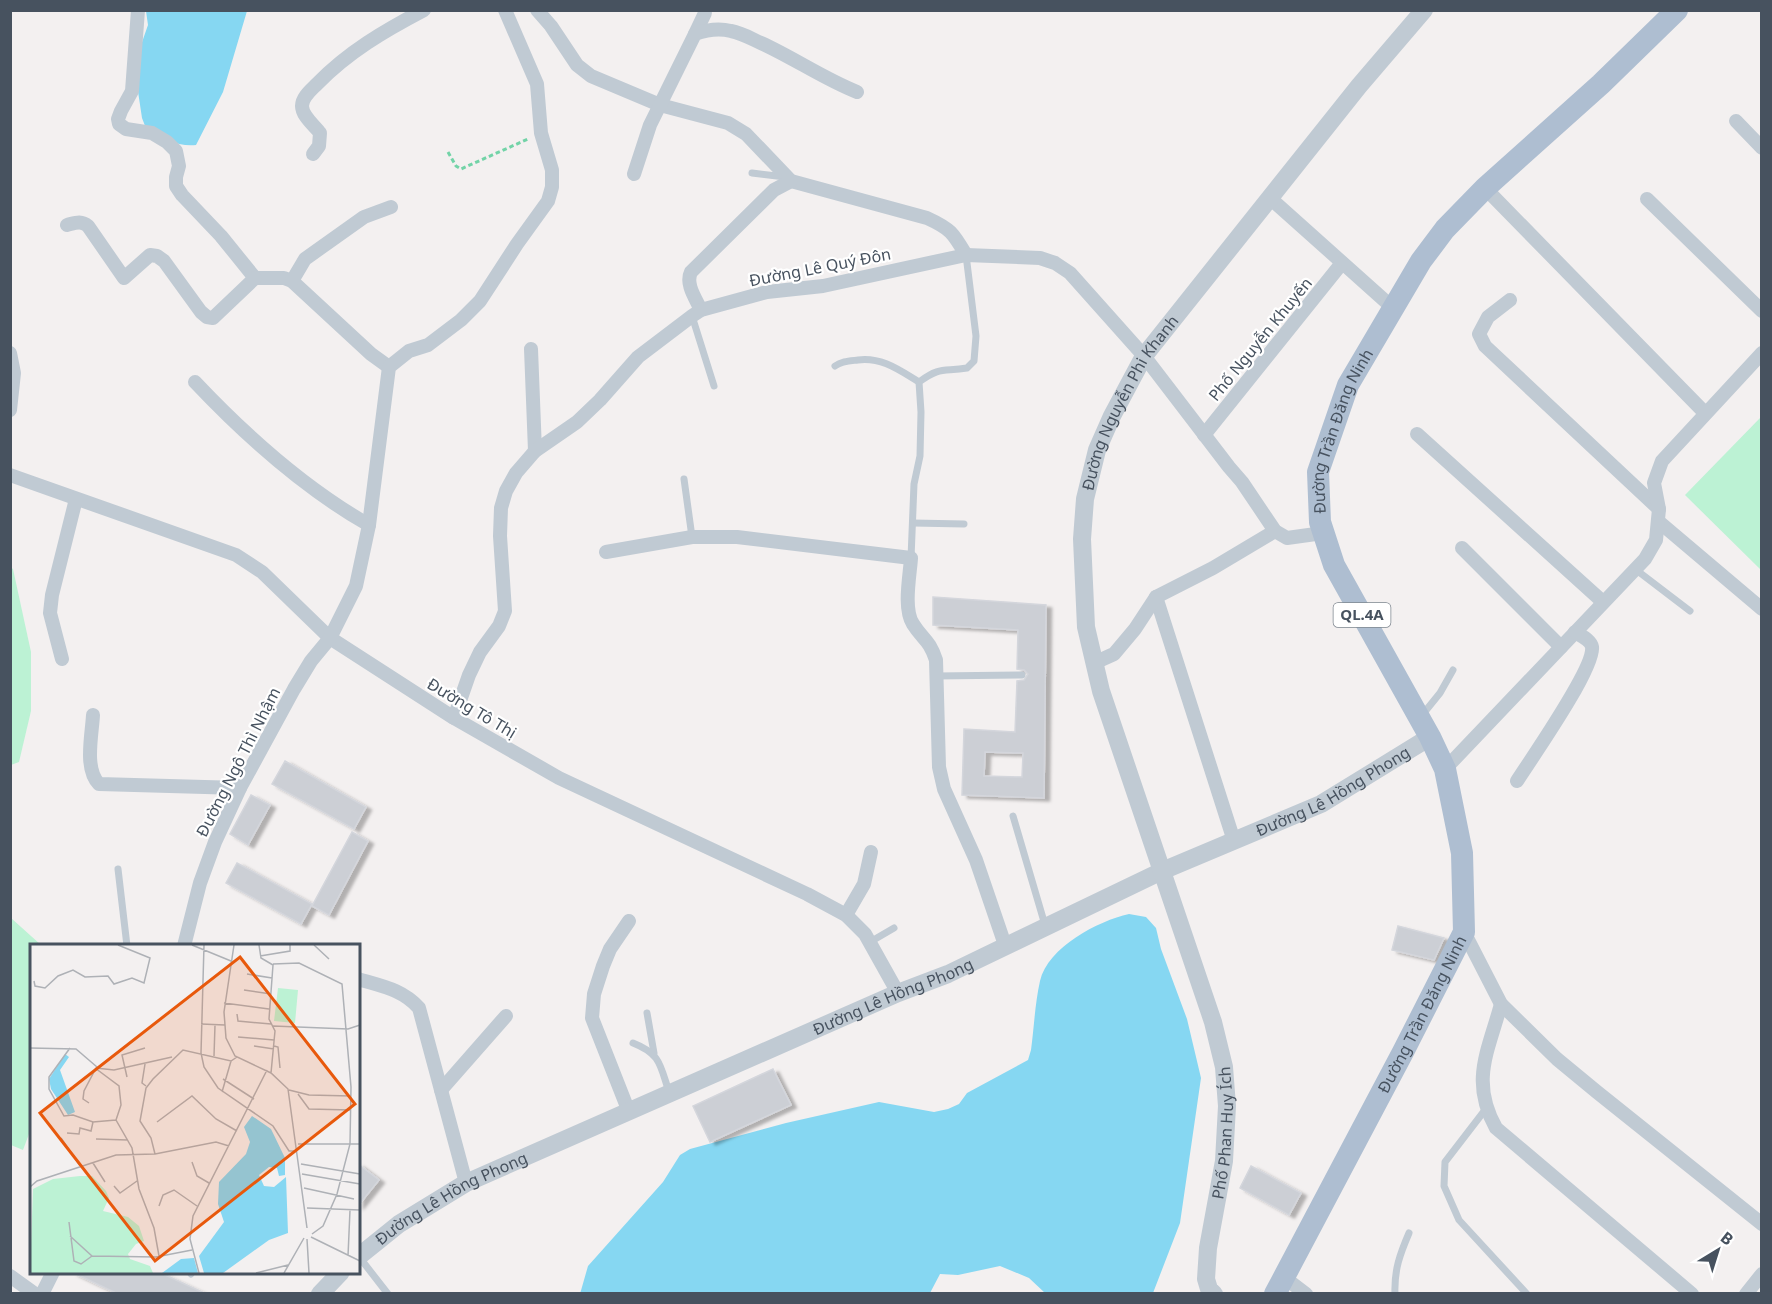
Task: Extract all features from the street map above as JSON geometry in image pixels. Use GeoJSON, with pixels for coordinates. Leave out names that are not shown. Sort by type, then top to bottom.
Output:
{"type":"FeatureCollection","features":[{"type":"Feature","properties":{"kind":"main road","name":"Đường Trần Đăng Ninh"},"geometry":{"type":"LineString","coordinates":[[1280,1286],[1464,932],[1462,853],[1444,769],[1425,727],[1334,565],[1320,522],[1318,472],[1348,385],[1421,261],[1445,229],[1485,188],[1601,84],[1677,10]]}},
{"type":"Feature","properties":{"kind":"street"},"geometry":{"type":"LineString","coordinates":[[138,10],[132,91],[121,111],[119,124],[126,129],[152,133],[176,151],[179,166],[176,186],[255,278]]}},
{"type":"Feature","properties":{"kind":"street"},"geometry":{"type":"LineString","coordinates":[[314,154],[319,146],[320,133],[303,113],[302,105],[305,97],[336,64],[362,45],[424,10]]}},
{"type":"Feature","properties":{"kind":"street"},"geometry":{"type":"LineString","coordinates":[[67,225],[77,222],[88,226],[124,278],[150,255],[158,256],[207,317],[213,318],[255,278],[292,280],[363,348],[390,367],[409,351],[428,345],[461,320],[480,301],[548,201],[552,187],[552,170],[541,133],[537,84],[505,10]]}},
{"type":"Feature","properties":{"kind":"street"},"geometry":{"type":"LineString","coordinates":[[537,10],[584,71],[660,105],[728,123],[746,134],[790,179],[927,218],[952,232],[966,255]]}},
{"type":"Feature","properties":{"kind":"street","name":"Đường Nguyễn Phi Khanh"},"geometry":{"type":"LineString","coordinates":[[1162,871],[1101,692],[1086,627],[1082,539],[1085,499],[1097,450],[1112,416],[1144,357],[1359,86],[1424,10]]}},
{"type":"Feature","properties":{"kind":"street"},"geometry":{"type":"LineString","coordinates":[[634,174],[642,146],[660,105],[705,13]]}},
{"type":"Feature","properties":{"kind":"street"},"geometry":{"type":"LineString","coordinates":[[695,34],[717,29],[734,31],[789,56],[817,74],[857,92]]}},
{"type":"Feature","properties":{"kind":"street"},"geometry":{"type":"LineString","coordinates":[[1736,121],[1761,148]]}},
{"type":"Feature","properties":{"kind":"street"},"geometry":{"type":"LineString","coordinates":[[696,313],[688,277],[691,272],[774,190],[790,179]]}},
{"type":"Feature","properties":{"kind":"street"},"geometry":{"type":"LineString","coordinates":[[1485,188],[1705,413]]}},
{"type":"Feature","properties":{"kind":"street"},"geometry":{"type":"LineString","coordinates":[[1270,198],[1393,308]]}},
{"type":"Feature","properties":{"kind":"street"},"geometry":{"type":"LineString","coordinates":[[1647,199],[1761,311]]}},
{"type":"Feature","properties":{"kind":"street"},"geometry":{"type":"LineString","coordinates":[[292,280],[305,259],[364,217],[391,207]]}},
{"type":"Feature","properties":{"kind":"street","name":"Đường Lê Quý Đôn"},"geometry":{"type":"LineString","coordinates":[[454,718],[469,675],[480,652],[499,626],[505,611],[500,536],[501,508],[506,491],[516,473],[536,451],[577,422],[638,357],[696,313],[767,292],[823,286],[966,255],[1040,258],[1055,263],[1070,273],[1144,357],[1242,482],[1275,531]]}},
{"type":"Feature","properties":{"kind":"street","name":"Phố Nguyễn Khuyến"},"geometry":{"type":"LineString","coordinates":[[1204,435],[1342,263]]}},
{"type":"Feature","properties":{"kind":"street"},"geometry":{"type":"LineString","coordinates":[[1510,300],[1488,317],[1479,334],[1485,345],[1658,515],[1761,609]]}},
{"type":"Feature","properties":{"kind":"street"},"geometry":{"type":"LineString","coordinates":[[531,349],[536,451]]}},
{"type":"Feature","properties":{"kind":"street"},"geometry":{"type":"LineString","coordinates":[[10,353],[14,373],[10,410]]}},
{"type":"Feature","properties":{"kind":"street"},"geometry":{"type":"LineString","coordinates":[[1444,769],[1645,559],[1656,540],[1658,515],[1654,483],[1662,461],[1761,353]]}},
{"type":"Feature","properties":{"kind":"street","name":"Đường Ngô Thì Nhậm"},"geometry":{"type":"LineString","coordinates":[[184,944],[200,883],[215,842],[240,788],[294,689],[311,661],[330,638],[356,586],[369,525],[390,367]]}},
{"type":"Feature","properties":{"kind":"street"},"geometry":{"type":"LineString","coordinates":[[195,382],[238,426],[323,496],[369,525]]}},
{"type":"Feature","properties":{"kind":"street"},"geometry":{"type":"LineString","coordinates":[[1417,434],[1603,602]]}},
{"type":"Feature","properties":{"kind":"street","name":"Đường Tô Thị"},"geometry":{"type":"LineString","coordinates":[[10,475],[236,555],[262,573],[330,638],[454,718],[559,778],[807,894],[846,915],[865,934],[898,993]]}},
{"type":"Feature","properties":{"kind":"street"},"geometry":{"type":"LineString","coordinates":[[62,659],[50,613],[52,595],[76,499]]}},
{"type":"Feature","properties":{"kind":"street"},"geometry":{"type":"LineString","coordinates":[[1094,663],[1114,654],[1135,629],[1156,597],[1213,568],[1275,531],[1287,538],[1323,532]]}},
{"type":"Feature","properties":{"kind":"street"},"geometry":{"type":"LineString","coordinates":[[606,552],[692,537],[737,537],[911,558],[908,612],[913,624],[931,644],[936,660],[939,767],[944,789],[976,860],[1005,945]]}},
{"type":"Feature","properties":{"kind":"street"},"geometry":{"type":"LineString","coordinates":[[1462,548],[1561,647]]}},
{"type":"Feature","properties":{"kind":"street"},"geometry":{"type":"LineString","coordinates":[[1156,597],[1234,841]]}},
{"type":"Feature","properties":{"kind":"street"},"geometry":{"type":"LineString","coordinates":[[1517,781],[1580,682],[1591,655],[1592,646],[1589,640],[1575,632]]}},
{"type":"Feature","properties":{"kind":"street"},"geometry":{"type":"LineString","coordinates":[[93,716],[91,768],[94,779],[99,784],[240,788]]}},
{"type":"Feature","properties":{"kind":"street","name":"Đường Lê Hồng Phong"},"geometry":{"type":"LineString","coordinates":[[360,1256],[399,1224],[466,1184],[898,993],[948,974],[1162,871],[1321,804],[1425,727]]}},
{"type":"Feature","properties":{"kind":"street"},"geometry":{"type":"LineString","coordinates":[[846,915],[864,884],[872,852]]}},
{"type":"Feature","properties":{"kind":"street","name":"Phố Phan Huy Ích"},"geometry":{"type":"LineString","coordinates":[[1162,871],[1213,1022],[1224,1067],[1227,1106],[1224,1161],[1208,1248],[1206,1278],[1209,1288],[1214,1293]]}},
{"type":"Feature","properties":{"kind":"street"},"geometry":{"type":"LineString","coordinates":[[629,921],[610,949],[603,966],[594,994],[592,1018],[629,1112]]}},
{"type":"Feature","properties":{"kind":"street"},"geometry":{"type":"LineString","coordinates":[[1464,932],[1501,1004],[1557,1059],[1761,1224]]}},
{"type":"Feature","properties":{"kind":"street"},"geometry":{"type":"LineString","coordinates":[[360,980],[410,997],[419,1008],[466,1184]]}},
{"type":"Feature","properties":{"kind":"street"},"geometry":{"type":"LineString","coordinates":[[1501,1004],[1481,1075],[1485,1110],[1496,1128],[1692,1293]]}},
{"type":"Feature","properties":{"kind":"street"},"geometry":{"type":"LineString","coordinates":[[441,1090],[506,1016]]}},
{"type":"Feature","properties":{"kind":"street"},"geometry":{"type":"LineString","coordinates":[[42,1293],[52,1274]]}},
{"type":"Feature","properties":{"kind":"street"},"geometry":{"type":"LineString","coordinates":[[320,1293],[339,1274]]}},
{"type":"Feature","properties":{"kind":"street"},"geometry":{"type":"LineString","coordinates":[[1746,1293],[1761,1274]]}},
{"type":"Feature","properties":{"kind":"street"},"geometry":{"type":"LineString","coordinates":[[10,1276],[25,1291]]}},
{"type":"Feature","properties":{"kind":"street"},"geometry":{"type":"LineString","coordinates":[[1280,1286],[1306,1293]]}},
{"type":"Feature","properties":{"kind":"lane"},"geometry":{"type":"LineString","coordinates":[[752,173],[790,179]]}},
{"type":"Feature","properties":{"kind":"lane"},"geometry":{"type":"LineString","coordinates":[[919,382],[943,369],[967,368],[974,361],[976,336],[966,255]]}},
{"type":"Feature","properties":{"kind":"lane"},"geometry":{"type":"LineString","coordinates":[[696,313],[714,386]]}},
{"type":"Feature","properties":{"kind":"lane"},"geometry":{"type":"LineString","coordinates":[[835,366],[866,358],[884,361],[919,382]]}},
{"type":"Feature","properties":{"kind":"lane"},"geometry":{"type":"LineString","coordinates":[[911,558],[914,484],[920,456],[919,382]]}},
{"type":"Feature","properties":{"kind":"lane"},"geometry":{"type":"LineString","coordinates":[[684,479],[692,537]]}},
{"type":"Feature","properties":{"kind":"lane"},"geometry":{"type":"LineString","coordinates":[[913,523],[964,524]]}},
{"type":"Feature","properties":{"kind":"lane"},"geometry":{"type":"LineString","coordinates":[[1635,569],[1690,611]]}},
{"type":"Feature","properties":{"kind":"lane"},"geometry":{"type":"LineString","coordinates":[[1425,727],[1453,670]]}},
{"type":"Feature","properties":{"kind":"lane"},"geometry":{"type":"LineString","coordinates":[[936,676],[1023,675]]}},
{"type":"Feature","properties":{"kind":"lane"},"geometry":{"type":"LineString","coordinates":[[1013,816],[1046,926]]}},
{"type":"Feature","properties":{"kind":"lane"},"geometry":{"type":"LineString","coordinates":[[118,869],[127,944]]}},
{"type":"Feature","properties":{"kind":"lane"},"geometry":{"type":"LineString","coordinates":[[870,942],[894,928]]}},
{"type":"Feature","properties":{"kind":"lane"},"geometry":{"type":"LineString","coordinates":[[647,1013],[654,1053],[670,1094]]}},
{"type":"Feature","properties":{"kind":"lane"},"geometry":{"type":"LineString","coordinates":[[633,1042],[654,1053]]}},
{"type":"Feature","properties":{"kind":"lane"},"geometry":{"type":"LineString","coordinates":[[1485,1110],[1444,1162],[1444,1186],[1459,1220],[1527,1293]]}},
{"type":"Feature","properties":{"kind":"lane"},"geometry":{"type":"LineString","coordinates":[[1395,1293],[1394,1277],[1398,1258],[1409,1233]]}},
{"type":"Feature","properties":{"kind":"lane"},"geometry":{"type":"LineString","coordinates":[[360,1258],[388,1293]]}},
{"type":"Feature","properties":{"kind":"path"},"geometry":{"type":"LineString","coordinates":[[448,152],[456,166],[461,169],[541,133]]}},
{"type":"Feature","properties":{"kind":"green space"},"geometry":{"type":"Polygon","coordinates":[[[1761,417],[1761,570],[1685,495],[1761,417]]]}},
{"type":"Feature","properties":{"kind":"green space"},"geometry":{"type":"Polygon","coordinates":[[[10,567],[13,569],[31,652],[31,711],[19,762],[11,765],[10,567]]]}},
{"type":"Feature","properties":{"kind":"green space"},"geometry":{"type":"Polygon","coordinates":[[[11,918],[40,944],[30,944],[30,1131],[23,1150],[11,1145],[11,918]]]}},
{"type":"Feature","properties":{"kind":"water"},"geometry":{"type":"Polygon","coordinates":[[[146,11],[247,11],[223,92],[196,145],[177,143],[147,131],[142,118],[134,65],[148,25],[146,11]]]}},
{"type":"Feature","properties":{"kind":"water"},"geometry":{"type":"Polygon","coordinates":[[[1129,914],[1146,917],[1156,928],[1161,949],[1187,1019],[1201,1078],[1180,1223],[1153,1293],[1045,1293],[1029,1278],[1000,1266],[958,1275],[940,1274],[930,1293],[580,1294],[588,1266],[663,1182],[680,1155],[690,1149],[786,1123],[879,1102],[934,1112],[948,1109],[959,1104],[967,1093],[1028,1060],[1038,989],[1045,969],[1053,957],[1089,929],[1129,914]]]}},
{"type":"Feature","properties":{"kind":"building"},"geometry":{"type":"Polygon","coordinates":[[[933,597],[1046,605],[1044,798],[962,795],[964,729],[1015,732],[1017,681],[1024,680],[1028,674],[1024,670],[1017,669],[1018,630],[933,625],[933,597]],[[985,752],[984,776],[1022,777],[1023,753],[985,752]]]}},
{"type":"Feature","properties":{"kind":"building"},"geometry":{"type":"Polygon","coordinates":[[[285,761],[366,807],[354,829],[272,784],[285,761]]]}},
{"type":"Feature","properties":{"kind":"building"},"geometry":{"type":"Polygon","coordinates":[[[251,795],[270,805],[248,845],[230,834],[251,795]]]}},
{"type":"Feature","properties":{"kind":"building"},"geometry":{"type":"Polygon","coordinates":[[[352,832],[368,841],[329,915],[312,906],[352,832]]]}},
{"type":"Feature","properties":{"kind":"building"},"geometry":{"type":"Polygon","coordinates":[[[237,863],[312,904],[301,924],[226,883],[237,863]]]}},
{"type":"Feature","properties":{"kind":"building"},"geometry":{"type":"Polygon","coordinates":[[[1398,926],[1444,938],[1434,960],[1392,950],[1398,926]]]}},
{"type":"Feature","properties":{"kind":"building"},"geometry":{"type":"Polygon","coordinates":[[[773,1069],[791,1105],[710,1142],[693,1106],[773,1069]]]}},
{"type":"Feature","properties":{"kind":"building"},"geometry":{"type":"Polygon","coordinates":[[[360,1166],[379,1180],[360,1204],[360,1166]]]}},
{"type":"Feature","properties":{"kind":"building"},"geometry":{"type":"Polygon","coordinates":[[[1251,1166],[1301,1193],[1289,1215],[1240,1188],[1251,1166]]]}},
{"type":"Feature","properties":{"kind":"building"},"geometry":{"type":"Polygon","coordinates":[[[76,1274],[163,1274],[204,1293],[116,1293],[76,1274]]]}}]}
